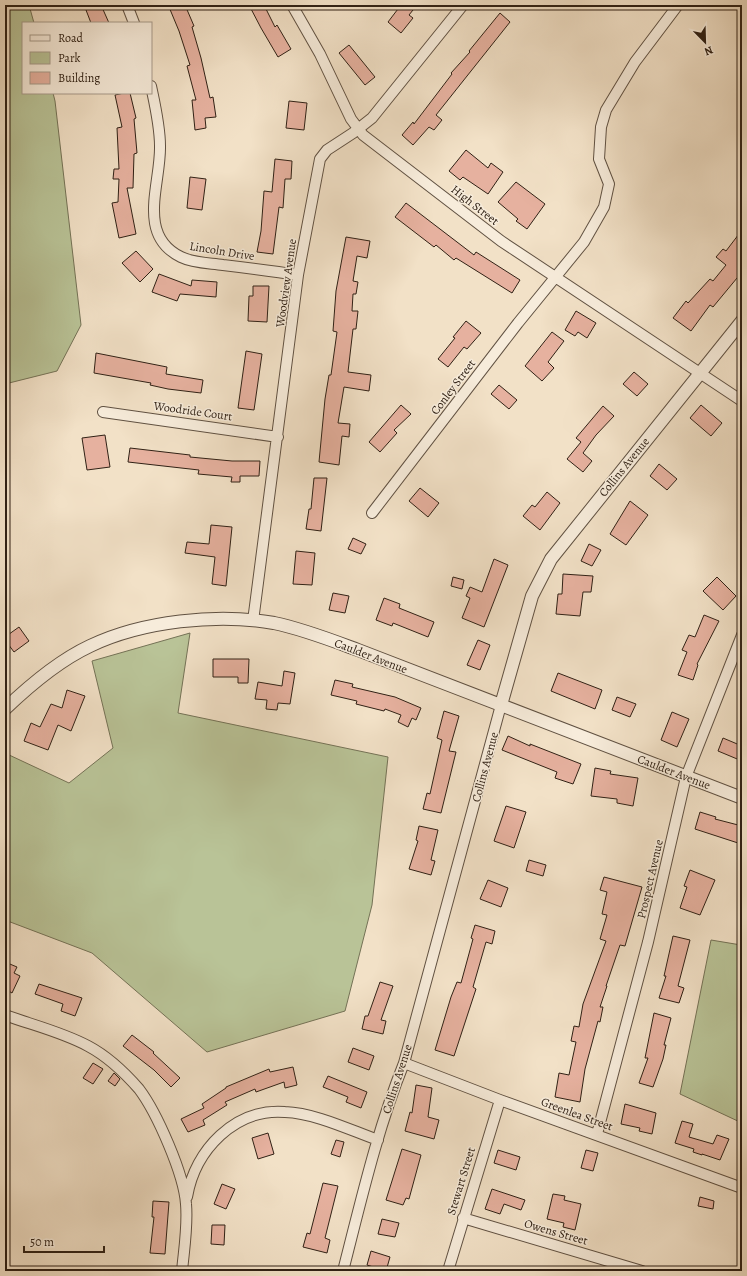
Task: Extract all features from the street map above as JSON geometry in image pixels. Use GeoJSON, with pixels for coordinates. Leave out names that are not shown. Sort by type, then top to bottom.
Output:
{"type":"FeatureCollection","features":[{"type":"Feature","properties":{"kind":"street"},"geometry":{"type":"LineString","coordinates":[[127,5],[134,22]]}},
{"type":"Feature","properties":{"kind":"street","name":"High Street"},"geometry":{"type":"LineString","coordinates":[[292,5],[324,61],[358,130],[377,147],[480,226],[699,374],[742,401]]}},
{"type":"Feature","properties":{"kind":"street","name":"Woodview Avenue"},"geometry":{"type":"LineString","coordinates":[[253,621],[298,275],[320,159],[326,150],[358,130],[384,104],[463,5]]}},
{"type":"Feature","properties":{"kind":"street","name":"Conley Street"},"geometry":{"type":"LineString","coordinates":[[372,513],[555,277],[584,242],[604,207],[609,184],[599,159],[601,126],[606,110],[635,62],[678,5]]}},
{"type":"Feature","properties":{"kind":"street","name":"Lincoln Drive"},"geometry":{"type":"LineString","coordinates":[[152,92],[160,143],[160,167],[153,209],[154,221],[163,242],[171,251],[188,259],[298,275]]}},
{"type":"Feature","properties":{"kind":"street","name":"Collins Avenue"},"geometry":{"type":"LineString","coordinates":[[343,1271],[364,1182],[392,1094],[404,1063],[527,610],[548,565],[573,530],[742,321]]}},
{"type":"Feature","properties":{"kind":"street","name":"Woodride Court"},"geometry":{"type":"LineString","coordinates":[[103,412],[278,437]]}},
{"type":"Feature","properties":{"kind":"street","name":"Caulder Avenue"},"geometry":{"type":"LineString","coordinates":[[5,709],[54,668],[89,646],[108,638],[136,630],[172,623],[199,620],[274,623],[317,636],[742,798]]}},
{"type":"Feature","properties":{"kind":"street","name":"Prospect Avenue"},"geometry":{"type":"LineString","coordinates":[[597,1134],[650,934],[686,776],[742,635]]}},
{"type":"Feature","properties":{"kind":"street"},"geometry":{"type":"LineString","coordinates":[[5,1015],[86,1045],[97,1051],[128,1078],[145,1098],[159,1125],[176,1165],[186,1204]]}},
{"type":"Feature","properties":{"kind":"street","name":"Greenlea Street"},"geometry":{"type":"LineString","coordinates":[[404,1063],[500,1100],[742,1188]]}},
{"type":"Feature","properties":{"kind":"street","name":"Stewart Street"},"geometry":{"type":"LineString","coordinates":[[448,1271],[500,1100]]}},
{"type":"Feature","properties":{"kind":"street"},"geometry":{"type":"LineString","coordinates":[[182,1271],[186,1204],[196,1166],[207,1149],[220,1135],[231,1127],[254,1116],[273,1112],[303,1114],[378,1140]]}},
{"type":"Feature","properties":{"kind":"street","name":"Owens Street"},"geometry":{"type":"LineString","coordinates":[[463,1218],[642,1271]]}},
{"type":"Feature","properties":{"kind":"green space"},"geometry":{"type":"Polygon","coordinates":[[[5,5],[29,5],[34,22],[22,22],[22,94],[53,94],[81,325],[57,371],[5,384],[5,5]]]}},
{"type":"Feature","properties":{"kind":"green space"},"geometry":{"type":"Polygon","coordinates":[[[190,633],[178,713],[388,757],[372,905],[345,1011],[207,1052],[92,953],[5,920],[5,757],[7,754],[69,783],[113,748],[92,661],[190,633]]]}},
{"type":"Feature","properties":{"kind":"green space"},"geometry":{"type":"Polygon","coordinates":[[[711,940],[741,945],[742,941],[742,1123],[680,1094],[711,940]]]}},
{"type":"Feature","properties":{"kind":"building"},"geometry":{"type":"Polygon","coordinates":[[[101,5],[109,22],[91,22],[86,10],[101,5]]]}},
{"type":"Feature","properties":{"kind":"building"},"geometry":{"type":"Polygon","coordinates":[[[174,5],[185,5],[194,26],[192,27],[210,98],[213,97],[216,117],[205,118],[206,128],[195,130],[192,100],[196,100],[187,66],[190,65],[179,31],[169,7],[174,5]]]}},
{"type":"Feature","properties":{"kind":"building"},"geometry":{"type":"Polygon","coordinates":[[[249,5],[264,5],[275,27],[277,25],[291,49],[278,57],[249,5]]]}},
{"type":"Feature","properties":{"kind":"building"},"geometry":{"type":"Polygon","coordinates":[[[401,5],[417,5],[409,15],[413,18],[401,33],[388,22],[401,5]]]}},
{"type":"Feature","properties":{"kind":"building"},"geometry":{"type":"Polygon","coordinates":[[[500,13],[510,22],[436,115],[442,120],[434,130],[429,127],[413,145],[402,135],[413,122],[414,124],[452,74],[451,73],[470,52],[469,51],[500,13]]]}},
{"type":"Feature","properties":{"kind":"building"},"geometry":{"type":"Polygon","coordinates":[[[349,45],[375,77],[365,85],[339,53],[349,45]]]}},
{"type":"Feature","properties":{"kind":"building"},"geometry":{"type":"Polygon","coordinates":[[[130,94],[136,118],[134,119],[137,153],[134,154],[133,188],[127,188],[136,234],[119,238],[112,203],[118,202],[119,179],[113,179],[114,169],[119,169],[117,128],[122,127],[115,95],[130,94]]]}},
{"type":"Feature","properties":{"kind":"building"},"geometry":{"type":"Polygon","coordinates":[[[289,101],[307,103],[304,130],[286,128],[289,101]]]}},
{"type":"Feature","properties":{"kind":"building"},"geometry":{"type":"Polygon","coordinates":[[[466,150],[488,168],[491,163],[503,172],[488,194],[463,177],[460,180],[449,171],[466,150]]]}},
{"type":"Feature","properties":{"kind":"building"},"geometry":{"type":"Polygon","coordinates":[[[275,159],[292,161],[291,179],[285,179],[283,208],[279,207],[273,254],[257,252],[261,231],[264,191],[272,192],[275,159]]]}},
{"type":"Feature","properties":{"kind":"building"},"geometry":{"type":"Polygon","coordinates":[[[190,177],[206,179],[202,210],[187,208],[190,177]]]}},
{"type":"Feature","properties":{"kind":"building"},"geometry":{"type":"Polygon","coordinates":[[[516,182],[545,204],[527,229],[516,221],[518,219],[498,202],[516,182]]]}},
{"type":"Feature","properties":{"kind":"building"},"geometry":{"type":"Polygon","coordinates":[[[406,203],[474,255],[476,252],[520,280],[512,293],[456,258],[454,260],[436,245],[434,247],[395,217],[406,203]]]}},
{"type":"Feature","properties":{"kind":"building"},"geometry":{"type":"Polygon","coordinates":[[[742,230],[742,272],[713,307],[710,305],[691,331],[673,318],[686,301],[688,303],[710,279],[713,281],[726,265],[716,257],[723,249],[726,251],[742,230]]]}},
{"type":"Feature","properties":{"kind":"building"},"geometry":{"type":"Polygon","coordinates":[[[346,237],[370,241],[367,258],[357,256],[353,281],[358,282],[356,294],[353,294],[352,311],[358,311],[356,329],[353,329],[348,372],[371,375],[369,391],[344,387],[338,423],[350,424],[349,437],[342,436],[339,465],[319,462],[325,399],[329,375],[331,375],[337,332],[333,331],[336,291],[346,237]]]}},
{"type":"Feature","properties":{"kind":"building"},"geometry":{"type":"Polygon","coordinates":[[[136,251],[153,269],[140,282],[122,263],[136,251]]]}},
{"type":"Feature","properties":{"kind":"building"},"geometry":{"type":"Polygon","coordinates":[[[159,274],[191,286],[192,280],[217,282],[216,297],[180,294],[177,301],[152,292],[159,274]]]}},
{"type":"Feature","properties":{"kind":"building"},"geometry":{"type":"Polygon","coordinates":[[[253,286],[269,286],[267,322],[248,321],[249,296],[253,296],[253,286]]]}},
{"type":"Feature","properties":{"kind":"building"},"geometry":{"type":"Polygon","coordinates":[[[576,311],[596,323],[587,338],[578,332],[575,336],[565,330],[576,311]]]}},
{"type":"Feature","properties":{"kind":"building"},"geometry":{"type":"Polygon","coordinates":[[[466,321],[481,333],[467,349],[464,347],[448,367],[438,359],[455,338],[453,337],[466,321]]]}},
{"type":"Feature","properties":{"kind":"building"},"geometry":{"type":"Polygon","coordinates":[[[552,332],[564,341],[548,362],[554,368],[542,381],[525,366],[552,332]]]}},
{"type":"Feature","properties":{"kind":"building"},"geometry":{"type":"Polygon","coordinates":[[[246,351],[262,354],[254,410],[238,408],[246,351]]]}},
{"type":"Feature","properties":{"kind":"building"},"geometry":{"type":"Polygon","coordinates":[[[96,353],[167,367],[166,374],[203,380],[201,393],[168,389],[150,385],[151,383],[94,373],[96,353]]]}},
{"type":"Feature","properties":{"kind":"building"},"geometry":{"type":"Polygon","coordinates":[[[634,372],[648,384],[637,396],[623,384],[634,372]]]}},
{"type":"Feature","properties":{"kind":"building"},"geometry":{"type":"Polygon","coordinates":[[[499,385],[517,400],[509,409],[491,394],[499,385]]]}},
{"type":"Feature","properties":{"kind":"building"},"geometry":{"type":"Polygon","coordinates":[[[401,405],[411,414],[394,430],[397,433],[380,452],[369,442],[401,405]]]}},
{"type":"Feature","properties":{"kind":"building"},"geometry":{"type":"Polygon","coordinates":[[[701,405],[722,423],[711,436],[690,418],[701,405]]]}},
{"type":"Feature","properties":{"kind":"building"},"geometry":{"type":"Polygon","coordinates":[[[603,406],[614,416],[596,435],[583,453],[592,461],[583,472],[567,459],[581,442],[576,438],[603,406]]]}},
{"type":"Feature","properties":{"kind":"building"},"geometry":{"type":"Polygon","coordinates":[[[105,435],[110,467],[87,470],[82,438],[105,435]]]}},
{"type":"Feature","properties":{"kind":"building"},"geometry":{"type":"Polygon","coordinates":[[[130,448],[190,455],[190,457],[232,461],[260,461],[259,476],[240,476],[240,482],[231,482],[232,477],[198,474],[199,470],[128,462],[130,448]]]}},
{"type":"Feature","properties":{"kind":"building"},"geometry":{"type":"Polygon","coordinates":[[[659,464],[677,479],[667,490],[650,476],[659,464]]]}},
{"type":"Feature","properties":{"kind":"building"},"geometry":{"type":"Polygon","coordinates":[[[314,478],[327,478],[321,531],[306,529],[309,509],[311,509],[314,478]]]}},
{"type":"Feature","properties":{"kind":"building"},"geometry":{"type":"Polygon","coordinates":[[[420,488],[439,503],[428,517],[409,501],[420,488]]]}},
{"type":"Feature","properties":{"kind":"building"},"geometry":{"type":"Polygon","coordinates":[[[547,492],[560,503],[540,530],[523,516],[532,505],[535,507],[547,492]]]}},
{"type":"Feature","properties":{"kind":"building"},"geometry":{"type":"Polygon","coordinates":[[[630,501],[648,515],[626,545],[610,534],[630,501]]]}},
{"type":"Feature","properties":{"kind":"building"},"geometry":{"type":"Polygon","coordinates":[[[211,525],[232,527],[226,586],[212,584],[215,557],[185,553],[187,542],[209,544],[211,525]]]}},
{"type":"Feature","properties":{"kind":"building"},"geometry":{"type":"Polygon","coordinates":[[[353,538],[366,544],[361,554],[348,549],[353,538]]]}},
{"type":"Feature","properties":{"kind":"building"},"geometry":{"type":"Polygon","coordinates":[[[589,544],[601,550],[592,566],[581,561],[589,544]]]}},
{"type":"Feature","properties":{"kind":"building"},"geometry":{"type":"Polygon","coordinates":[[[296,551],[315,553],[312,585],[293,584],[296,551]]]}},
{"type":"Feature","properties":{"kind":"building"},"geometry":{"type":"Polygon","coordinates":[[[494,559],[508,565],[484,627],[462,618],[470,598],[466,596],[470,587],[482,592],[494,559]]]}},
{"type":"Feature","properties":{"kind":"building"},"geometry":{"type":"Polygon","coordinates":[[[563,574],[593,576],[591,592],[583,592],[580,616],[556,614],[558,594],[562,594],[563,574]]]}},
{"type":"Feature","properties":{"kind":"building"},"geometry":{"type":"Polygon","coordinates":[[[453,577],[464,580],[462,589],[451,586],[453,577]]]}},
{"type":"Feature","properties":{"kind":"building"},"geometry":{"type":"Polygon","coordinates":[[[717,577],[736,596],[723,610],[703,591],[717,577]]]}},
{"type":"Feature","properties":{"kind":"building"},"geometry":{"type":"Polygon","coordinates":[[[333,593],[349,596],[345,613],[329,610],[333,593]]]}},
{"type":"Feature","properties":{"kind":"building"},"geometry":{"type":"Polygon","coordinates":[[[384,598],[400,604],[399,608],[434,622],[428,637],[393,623],[392,626],[376,620],[384,598]]]}},
{"type":"Feature","properties":{"kind":"building"},"geometry":{"type":"Polygon","coordinates":[[[704,615],[719,621],[697,664],[698,665],[693,680],[678,675],[687,652],[682,650],[689,635],[695,637],[704,615]]]}},
{"type":"Feature","properties":{"kind":"building"},"geometry":{"type":"Polygon","coordinates":[[[19,627],[29,641],[14,652],[5,640],[5,637],[19,627]]]}},
{"type":"Feature","properties":{"kind":"building"},"geometry":{"type":"Polygon","coordinates":[[[478,640],[490,645],[480,670],[467,665],[478,640]]]}},
{"type":"Feature","properties":{"kind":"building"},"geometry":{"type":"Polygon","coordinates":[[[213,659],[249,659],[248,683],[238,683],[238,677],[213,677],[213,659]]]}},
{"type":"Feature","properties":{"kind":"building"},"geometry":{"type":"Polygon","coordinates":[[[284,671],[295,673],[290,704],[278,703],[277,710],[266,709],[267,700],[255,699],[258,682],[282,686],[284,671]]]}},
{"type":"Feature","properties":{"kind":"building"},"geometry":{"type":"Polygon","coordinates":[[[558,673],[602,690],[595,709],[551,691],[558,673]]]}},
{"type":"Feature","properties":{"kind":"building"},"geometry":{"type":"Polygon","coordinates":[[[335,680],[353,684],[352,687],[395,697],[421,708],[416,720],[412,718],[408,727],[398,722],[401,715],[385,709],[384,711],[356,704],[357,701],[331,695],[335,680]]]}},
{"type":"Feature","properties":{"kind":"building"},"geometry":{"type":"Polygon","coordinates":[[[67,690],[85,696],[71,731],[58,725],[48,750],[24,741],[31,723],[40,727],[51,704],[62,708],[67,690]]]}},
{"type":"Feature","properties":{"kind":"building"},"geometry":{"type":"Polygon","coordinates":[[[617,697],[636,704],[630,717],[612,710],[617,697]]]}},
{"type":"Feature","properties":{"kind":"building"},"geometry":{"type":"Polygon","coordinates":[[[444,711],[459,716],[449,751],[456,752],[441,813],[423,809],[427,793],[430,794],[442,740],[437,738],[444,711]]]}},
{"type":"Feature","properties":{"kind":"building"},"geometry":{"type":"Polygon","coordinates":[[[672,712],[689,719],[677,747],[661,740],[672,712]]]}},
{"type":"Feature","properties":{"kind":"building"},"geometry":{"type":"Polygon","coordinates":[[[508,736],[530,746],[530,744],[581,764],[573,784],[555,778],[557,772],[502,750],[508,736]]]}},
{"type":"Feature","properties":{"kind":"building"},"geometry":{"type":"Polygon","coordinates":[[[723,738],[742,746],[742,761],[718,751],[723,738]]]}},
{"type":"Feature","properties":{"kind":"building"},"geometry":{"type":"Polygon","coordinates":[[[595,768],[611,771],[610,774],[638,778],[633,806],[617,803],[617,799],[591,796],[595,768]]]}},
{"type":"Feature","properties":{"kind":"building"},"geometry":{"type":"Polygon","coordinates":[[[506,806],[526,812],[514,848],[494,841],[506,806]]]}},
{"type":"Feature","properties":{"kind":"building"},"geometry":{"type":"Polygon","coordinates":[[[700,812],[716,817],[715,819],[742,826],[738,843],[695,829],[700,812]]]}},
{"type":"Feature","properties":{"kind":"building"},"geometry":{"type":"Polygon","coordinates":[[[419,826],[438,830],[431,860],[435,861],[431,875],[409,869],[418,841],[416,840],[419,826]]]}},
{"type":"Feature","properties":{"kind":"building"},"geometry":{"type":"Polygon","coordinates":[[[529,860],[546,865],[543,876],[526,871],[529,860]]]}},
{"type":"Feature","properties":{"kind":"building"},"geometry":{"type":"Polygon","coordinates":[[[690,870],[715,880],[700,915],[680,908],[687,887],[684,886],[690,870]]]}},
{"type":"Feature","properties":{"kind":"building"},"geometry":{"type":"Polygon","coordinates":[[[604,877],[642,887],[625,946],[620,945],[606,986],[600,1007],[603,1007],[600,1022],[598,1021],[585,1069],[580,1102],[555,1097],[559,1073],[569,1075],[576,1042],[571,1041],[574,1026],[579,1027],[583,1004],[606,941],[600,939],[607,915],[602,914],[607,892],[600,890],[604,877]]]}},
{"type":"Feature","properties":{"kind":"building"},"geometry":{"type":"Polygon","coordinates":[[[488,880],[508,888],[501,907],[480,899],[488,880]]]}},
{"type":"Feature","properties":{"kind":"building"},"geometry":{"type":"Polygon","coordinates":[[[475,925],[495,931],[492,944],[486,942],[473,987],[476,989],[454,1056],[435,1050],[451,997],[457,982],[461,983],[473,939],[471,938],[475,925]]]}},
{"type":"Feature","properties":{"kind":"building"},"geometry":{"type":"Polygon","coordinates":[[[673,936],[690,940],[678,986],[684,988],[679,1003],[659,998],[666,976],[664,976],[673,936]]]}},
{"type":"Feature","properties":{"kind":"building"},"geometry":{"type":"Polygon","coordinates":[[[5,962],[17,967],[14,973],[20,976],[12,993],[7,990],[5,994],[5,962]]]}},
{"type":"Feature","properties":{"kind":"building"},"geometry":{"type":"Polygon","coordinates":[[[380,982],[393,986],[381,1020],[386,1021],[383,1034],[362,1029],[365,1016],[368,1016],[380,982]]]}},
{"type":"Feature","properties":{"kind":"building"},"geometry":{"type":"Polygon","coordinates":[[[39,984],[82,998],[75,1016],[61,1011],[63,1004],[35,994],[39,984]]]}},
{"type":"Feature","properties":{"kind":"building"},"geometry":{"type":"Polygon","coordinates":[[[654,1013],[671,1018],[664,1045],[666,1045],[663,1059],[653,1087],[639,1083],[648,1058],[645,1058],[654,1013]]]}},
{"type":"Feature","properties":{"kind":"building"},"geometry":{"type":"Polygon","coordinates":[[[132,1035],[154,1052],[153,1053],[180,1078],[171,1087],[154,1070],[123,1046],[132,1035]]]}},
{"type":"Feature","properties":{"kind":"building"},"geometry":{"type":"Polygon","coordinates":[[[353,1048],[374,1056],[369,1070],[348,1062],[353,1048]]]}},
{"type":"Feature","properties":{"kind":"building"},"geometry":{"type":"Polygon","coordinates":[[[93,1063],[103,1069],[93,1084],[83,1078],[93,1063]]]}},
{"type":"Feature","properties":{"kind":"building"},"geometry":{"type":"Polygon","coordinates":[[[293,1067],[297,1085],[285,1088],[284,1082],[256,1092],[255,1089],[225,1102],[227,1105],[203,1120],[205,1125],[188,1132],[181,1119],[204,1108],[202,1104],[226,1087],[269,1069],[270,1072],[293,1067]]]}},
{"type":"Feature","properties":{"kind":"building"},"geometry":{"type":"Polygon","coordinates":[[[114,1073],[120,1079],[115,1086],[108,1081],[114,1073]]]}},
{"type":"Feature","properties":{"kind":"building"},"geometry":{"type":"Polygon","coordinates":[[[328,1076],[367,1092],[361,1108],[346,1102],[348,1097],[323,1087],[328,1076]]]}},
{"type":"Feature","properties":{"kind":"building"},"geometry":{"type":"Polygon","coordinates":[[[416,1085],[432,1088],[428,1117],[439,1120],[434,1139],[405,1131],[410,1112],[412,1113],[416,1085]]]}},
{"type":"Feature","properties":{"kind":"building"},"geometry":{"type":"Polygon","coordinates":[[[625,1104],[656,1113],[652,1134],[639,1131],[640,1128],[621,1124],[625,1104]]]}},
{"type":"Feature","properties":{"kind":"building"},"geometry":{"type":"Polygon","coordinates":[[[682,1121],[693,1124],[689,1137],[713,1144],[717,1135],[729,1139],[720,1160],[693,1152],[694,1149],[675,1143],[682,1121]]]}},
{"type":"Feature","properties":{"kind":"building"},"geometry":{"type":"Polygon","coordinates":[[[268,1133],[274,1154],[258,1159],[252,1138],[268,1133]]]}},
{"type":"Feature","properties":{"kind":"building"},"geometry":{"type":"Polygon","coordinates":[[[336,1140],[344,1142],[340,1157],[331,1154],[336,1140]]]}},
{"type":"Feature","properties":{"kind":"building"},"geometry":{"type":"Polygon","coordinates":[[[402,1149],[421,1155],[409,1199],[406,1198],[403,1205],[386,1200],[402,1149]]]}},
{"type":"Feature","properties":{"kind":"building"},"geometry":{"type":"Polygon","coordinates":[[[498,1150],[520,1157],[516,1170],[494,1163],[498,1150]]]}},
{"type":"Feature","properties":{"kind":"building"},"geometry":{"type":"Polygon","coordinates":[[[586,1150],[598,1153],[593,1171],[581,1168],[586,1150]]]}},
{"type":"Feature","properties":{"kind":"building"},"geometry":{"type":"Polygon","coordinates":[[[323,1183],[338,1186],[325,1238],[330,1240],[327,1253],[303,1247],[307,1233],[310,1234],[323,1183]]]}},
{"type":"Feature","properties":{"kind":"building"},"geometry":{"type":"Polygon","coordinates":[[[222,1184],[235,1189],[226,1209],[214,1204],[222,1184]]]}},
{"type":"Feature","properties":{"kind":"building"},"geometry":{"type":"Polygon","coordinates":[[[492,1189],[525,1200],[521,1210],[504,1204],[500,1214],[485,1209],[492,1189]]]}},
{"type":"Feature","properties":{"kind":"building"},"geometry":{"type":"Polygon","coordinates":[[[553,1194],[565,1196],[564,1200],[581,1204],[575,1230],[563,1227],[564,1223],[547,1219],[553,1194]]]}},
{"type":"Feature","properties":{"kind":"building"},"geometry":{"type":"Polygon","coordinates":[[[700,1197],[714,1201],[713,1209],[698,1206],[700,1197]]]}},
{"type":"Feature","properties":{"kind":"building"},"geometry":{"type":"Polygon","coordinates":[[[153,1201],[169,1202],[165,1254],[150,1253],[154,1217],[152,1217],[153,1201]]]}},
{"type":"Feature","properties":{"kind":"building"},"geometry":{"type":"Polygon","coordinates":[[[382,1219],[399,1223],[395,1237],[378,1234],[382,1219]]]}},
{"type":"Feature","properties":{"kind":"building"},"geometry":{"type":"Polygon","coordinates":[[[212,1225],[225,1225],[224,1245],[211,1244],[212,1225]]]}},
{"type":"Feature","properties":{"kind":"building"},"geometry":{"type":"Polygon","coordinates":[[[371,1251],[390,1257],[386,1271],[367,1265],[371,1251]]]}}]}
